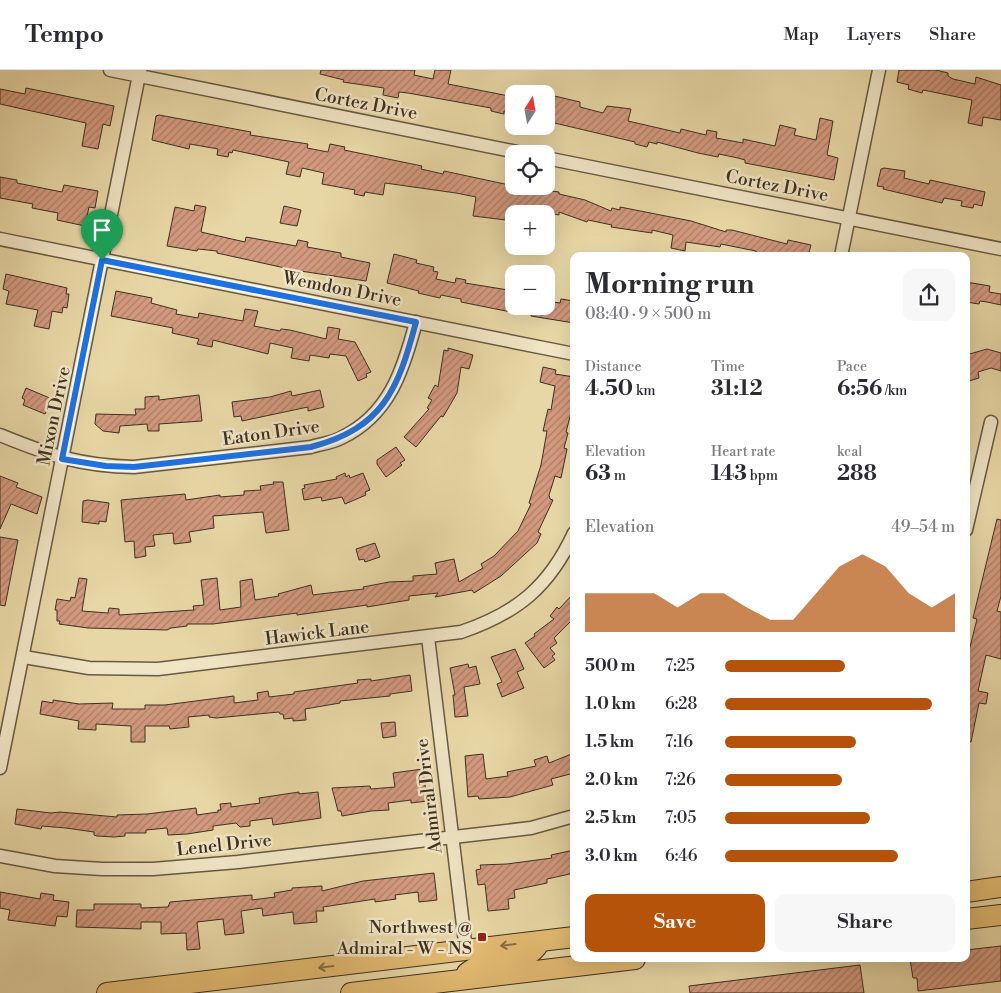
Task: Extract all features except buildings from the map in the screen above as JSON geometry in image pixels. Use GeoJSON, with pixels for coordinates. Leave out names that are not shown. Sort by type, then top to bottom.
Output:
{"type":"FeatureCollection","features":[{"type":"Feature","properties":{"kind":"main road"},"geometry":{"type":"LineString","coordinates":[[970,892],[1001,888]]}},
{"type":"Feature","properties":{"kind":"main road"},"geometry":{"type":"LineString","coordinates":[[970,919],[1001,915]]}},
{"type":"Feature","properties":{"kind":"main road"},"geometry":{"type":"LineString","coordinates":[[107,993],[230,986],[466,950],[570,937]]}},
{"type":"Feature","properties":{"kind":"main road"},"geometry":{"type":"LineString","coordinates":[[464,979],[468,972],[477,966],[531,953],[540,941]]}},
{"type":"Feature","properties":{"kind":"main road"},"geometry":{"type":"LineString","coordinates":[[351,993],[605,962]]}},
{"type":"Feature","properties":{"kind":"street","name":"Cortez Drive"},"geometry":{"type":"LineString","coordinates":[[110,70],[140,73],[505,150]]}},
{"type":"Feature","properties":{"kind":"street"},"geometry":{"type":"LineString","coordinates":[[842,252],[879,70]]}},
{"type":"Feature","properties":{"kind":"street","name":"Mixon Drive"},"geometry":{"type":"LineString","coordinates":[[0,768],[24,657],[140,73]]}},
{"type":"Feature","properties":{"kind":"street","name":"Cortez Drive"},"geometry":{"type":"LineString","coordinates":[[555,160],[1001,249]]}},
{"type":"Feature","properties":{"kind":"street","name":"Wemdon Drive"},"geometry":{"type":"LineString","coordinates":[[0,239],[570,353]]}},
{"type":"Feature","properties":{"kind":"street","name":"Eaton Drive"},"geometry":{"type":"LineString","coordinates":[[0,435],[62,459],[106,466],[148,466],[311,447],[339,440],[372,417],[390,394],[405,364],[416,322]]}},
{"type":"Feature","properties":{"kind":"street"},"geometry":{"type":"LineString","coordinates":[[970,512],[990,422]]}},
{"type":"Feature","properties":{"kind":"street","name":"Hawick Lane"},"geometry":{"type":"LineString","coordinates":[[24,657],[89,668],[158,669],[461,632],[506,613],[536,590],[561,561],[570,542]]}},
{"type":"Feature","properties":{"kind":"street","name":"Admiral Drive"},"geometry":{"type":"LineString","coordinates":[[428,637],[466,950]]}},
{"type":"Feature","properties":{"kind":"street","name":"Lenel Drive"},"geometry":{"type":"LineString","coordinates":[[0,856],[54,866],[102,869],[154,869],[531,828],[570,817]]}},
{"type":"Feature","properties":{"kind":"place","name":"Northwest @ Admiral - W - NS"},"geometry":{"type":"Point","coordinates":[482,937]}},
{"type":"Feature","properties":{"kind":"route"},"geometry":{"type":"LineString","coordinates":[[102,260],[416,322],[405,364],[390,394],[372,417],[356,430],[339,440],[311,447],[134,467],[106,466],[62,459],[102,260]]}}]}
